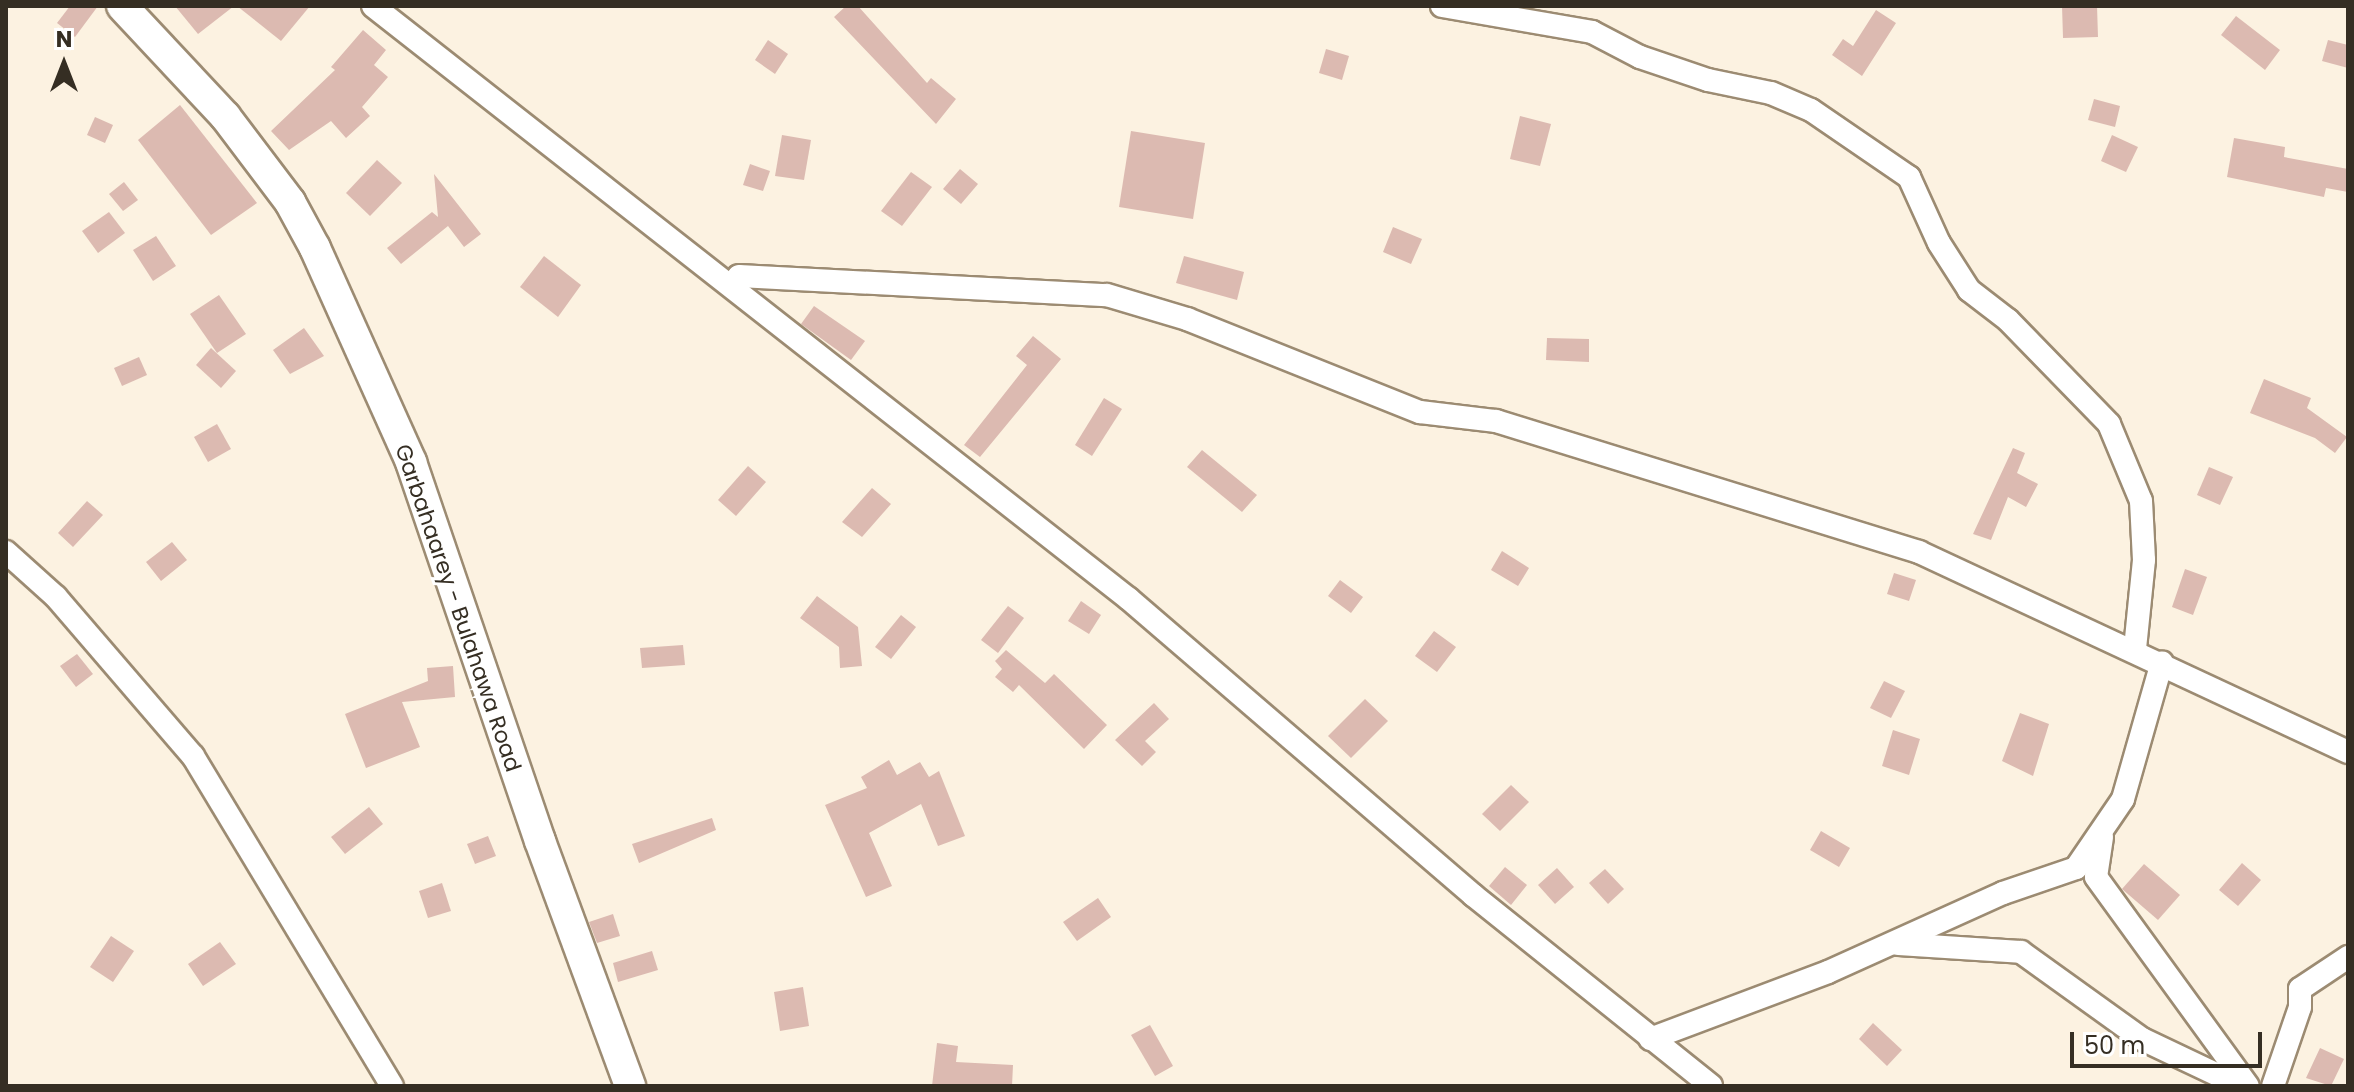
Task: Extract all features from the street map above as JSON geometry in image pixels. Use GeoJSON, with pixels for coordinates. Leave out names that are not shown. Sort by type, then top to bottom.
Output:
{"type":"FeatureCollection","features":[{"type":"Feature","properties":{"kind":"main road","name":"Garbahaarey - Bulahawa Road"},"geometry":{"type":"LineString","coordinates":[[122,6],[225,116],[290,202],[315,248],[411,462],[540,841],[630,1086]]}},
{"type":"Feature","properties":{"kind":"street"},"geometry":{"type":"LineString","coordinates":[[373,6],[1129,599],[1473,895],[1708,1085]]}},
{"type":"Feature","properties":{"kind":"street"},"geometry":{"type":"LineString","coordinates":[[1442,6],[1592,32],[1640,57],[1708,80],[1771,93],[1811,110],[1909,177],[1939,243],[1969,290],[2018,330],[2109,424],[2141,501],[2144,560],[2135,649]]}},
{"type":"Feature","properties":{"kind":"street"},"geometry":{"type":"LineString","coordinates":[[732,285],[739,276],[1107,295],[1187,319],[1420,412],[1496,421],[1919,552],[2135,649],[2348,752]]}},
{"type":"Feature","properties":{"kind":"street"},"geometry":{"type":"LineString","coordinates":[[6,552],[56,597],[193,756],[392,1086]]}},
{"type":"Feature","properties":{"kind":"street"},"geometry":{"type":"LineString","coordinates":[[1650,1039],[1897,944],[2003,893],[2076,868],[2103,836],[2123,799],[2162,662]]}},
{"type":"Feature","properties":{"kind":"street"},"geometry":{"type":"LineString","coordinates":[[2103,836],[2096,877],[2248,1086]]}},
{"type":"Feature","properties":{"kind":"street"},"geometry":{"type":"LineString","coordinates":[[1897,944],[2021,952],[2142,1039],[2241,1086]]}},
{"type":"Feature","properties":{"kind":"street"},"geometry":{"type":"LineString","coordinates":[[2273,1086],[2300,1007],[2300,989],[2348,957]]}},
{"type":"Feature","properties":{"kind":"building"},"geometry":{"type":"Polygon","coordinates":[[[70,6],[98,6],[75,37],[57,23],[70,6]]]}},
{"type":"Feature","properties":{"kind":"building"},"geometry":{"type":"Polygon","coordinates":[[[175,6],[234,6],[198,34],[175,6]]]}},
{"type":"Feature","properties":{"kind":"building"},"geometry":{"type":"Polygon","coordinates":[[[237,6],[310,6],[281,41],[237,6]]]}},
{"type":"Feature","properties":{"kind":"building"},"geometry":{"type":"Polygon","coordinates":[[[846,6],[858,6],[927,83],[931,78],[956,99],[936,124],[834,17],[846,6]]]}},
{"type":"Feature","properties":{"kind":"building"},"geometry":{"type":"Polygon","coordinates":[[[2062,6],[2097,6],[2098,37],[2063,38],[2062,6]]]}},
{"type":"Feature","properties":{"kind":"building"},"geometry":{"type":"Polygon","coordinates":[[[1876,10],[1896,23],[1862,76],[1832,55],[1843,39],[1853,46],[1876,10]]]}},
{"type":"Feature","properties":{"kind":"building"},"geometry":{"type":"Polygon","coordinates":[[[2236,16],[2280,50],[2265,70],[2221,35],[2236,16]]]}},
{"type":"Feature","properties":{"kind":"building"},"geometry":{"type":"Polygon","coordinates":[[[363,30],[386,50],[374,65],[388,77],[362,107],[370,116],[346,138],[331,121],[289,150],[271,131],[335,70],[331,67],[363,30]]]}},
{"type":"Feature","properties":{"kind":"building"},"geometry":{"type":"Polygon","coordinates":[[[768,40],[788,54],[775,74],[755,60],[768,40]]]}},
{"type":"Feature","properties":{"kind":"building"},"geometry":{"type":"Polygon","coordinates":[[[2328,40],[2348,45],[2348,68],[2322,61],[2328,40]]]}},
{"type":"Feature","properties":{"kind":"building"},"geometry":{"type":"Polygon","coordinates":[[[1326,49],[1349,56],[1342,80],[1319,73],[1326,49]]]}},
{"type":"Feature","properties":{"kind":"building"},"geometry":{"type":"Polygon","coordinates":[[[2094,99],[2120,106],[2115,127],[2088,120],[2094,99]]]}},
{"type":"Feature","properties":{"kind":"building"},"geometry":{"type":"Polygon","coordinates":[[[180,105],[257,203],[211,235],[138,140],[180,105]]]}},
{"type":"Feature","properties":{"kind":"building"},"geometry":{"type":"Polygon","coordinates":[[[1520,116],[1551,124],[1540,166],[1510,159],[1520,116]]]}},
{"type":"Feature","properties":{"kind":"building"},"geometry":{"type":"Polygon","coordinates":[[[95,117],[113,125],[105,143],[87,135],[95,117]]]}},
{"type":"Feature","properties":{"kind":"building"},"geometry":{"type":"Polygon","coordinates":[[[1131,131],[1205,143],[1193,219],[1119,207],[1131,131]]]}},
{"type":"Feature","properties":{"kind":"building"},"geometry":{"type":"Polygon","coordinates":[[[782,135],[811,140],[804,180],[775,176],[782,135]]]}},
{"type":"Feature","properties":{"kind":"building"},"geometry":{"type":"Polygon","coordinates":[[[2112,135],[2138,147],[2126,172],[2101,161],[2112,135]]]}},
{"type":"Feature","properties":{"kind":"building"},"geometry":{"type":"Polygon","coordinates":[[[2234,138],[2285,147],[2284,157],[2348,169],[2348,192],[2326,188],[2324,197],[2227,177],[2234,138]]]}},
{"type":"Feature","properties":{"kind":"building"},"geometry":{"type":"Polygon","coordinates":[[[377,160],[402,183],[370,216],[346,193],[377,160]]]}},
{"type":"Feature","properties":{"kind":"building"},"geometry":{"type":"Polygon","coordinates":[[[750,164],[770,171],[763,191],[743,185],[750,164]]]}},
{"type":"Feature","properties":{"kind":"building"},"geometry":{"type":"Polygon","coordinates":[[[960,169],[978,184],[961,204],[943,189],[960,169]]]}},
{"type":"Feature","properties":{"kind":"building"},"geometry":{"type":"Polygon","coordinates":[[[911,172],[932,187],[902,226],[881,211],[911,172]]]}},
{"type":"Feature","properties":{"kind":"building"},"geometry":{"type":"Polygon","coordinates":[[[434,174],[481,234],[464,247],[448,226],[401,264],[387,248],[432,212],[438,217],[434,174]]]}},
{"type":"Feature","properties":{"kind":"building"},"geometry":{"type":"Polygon","coordinates":[[[124,182],[138,200],[123,211],[109,194],[124,182]]]}},
{"type":"Feature","properties":{"kind":"building"},"geometry":{"type":"Polygon","coordinates":[[[109,212],[125,233],[98,253],[82,231],[109,212]]]}},
{"type":"Feature","properties":{"kind":"building"},"geometry":{"type":"Polygon","coordinates":[[[1393,227],[1422,239],[1411,264],[1383,252],[1393,227]]]}},
{"type":"Feature","properties":{"kind":"building"},"geometry":{"type":"Polygon","coordinates":[[[156,236],[176,266],[153,281],[133,250],[156,236]]]}},
{"type":"Feature","properties":{"kind":"building"},"geometry":{"type":"Polygon","coordinates":[[[544,256],[581,285],[558,317],[520,287],[544,256]]]}},
{"type":"Feature","properties":{"kind":"building"},"geometry":{"type":"Polygon","coordinates":[[[1184,256],[1244,272],[1237,300],[1176,283],[1184,256]]]}},
{"type":"Feature","properties":{"kind":"building"},"geometry":{"type":"Polygon","coordinates":[[[219,295],[246,334],[217,353],[190,314],[219,295]]]}},
{"type":"Feature","properties":{"kind":"building"},"geometry":{"type":"Polygon","coordinates":[[[814,306],[865,341],[851,360],[801,324],[814,306]]]}},
{"type":"Feature","properties":{"kind":"building"},"geometry":{"type":"Polygon","coordinates":[[[304,328],[324,356],[290,374],[273,350],[304,328]]]}},
{"type":"Feature","properties":{"kind":"building"},"geometry":{"type":"Polygon","coordinates":[[[1033,336],[1061,359],[980,457],[964,445],[1027,365],[1016,356],[1033,336]]]}},
{"type":"Feature","properties":{"kind":"building"},"geometry":{"type":"Polygon","coordinates":[[[1547,338],[1589,339],[1589,362],[1546,360],[1547,338]]]}},
{"type":"Feature","properties":{"kind":"building"},"geometry":{"type":"Polygon","coordinates":[[[211,348],[236,371],[221,388],[196,365],[211,348]]]}},
{"type":"Feature","properties":{"kind":"building"},"geometry":{"type":"Polygon","coordinates":[[[139,357],[147,375],[122,386],[114,368],[139,357]]]}},
{"type":"Feature","properties":{"kind":"building"},"geometry":{"type":"Polygon","coordinates":[[[2264,379],[2311,398],[2307,408],[2347,437],[2335,453],[2315,438],[2250,413],[2264,379]]]}},
{"type":"Feature","properties":{"kind":"building"},"geometry":{"type":"Polygon","coordinates":[[[1104,398],[1122,409],[1092,456],[1075,445],[1104,398]]]}},
{"type":"Feature","properties":{"kind":"building"},"geometry":{"type":"Polygon","coordinates":[[[217,424],[231,449],[208,462],[194,437],[217,424]]]}},
{"type":"Feature","properties":{"kind":"building"},"geometry":{"type":"Polygon","coordinates":[[[2013,448],[2025,453],[2017,473],[2038,484],[2026,507],[2008,497],[1991,540],[1973,534],[2013,448]]]}},
{"type":"Feature","properties":{"kind":"building"},"geometry":{"type":"Polygon","coordinates":[[[1202,450],[1257,495],[1242,512],[1187,467],[1202,450]]]}},
{"type":"Feature","properties":{"kind":"building"},"geometry":{"type":"Polygon","coordinates":[[[748,466],[766,482],[736,516],[718,500],[748,466]]]}},
{"type":"Feature","properties":{"kind":"building"},"geometry":{"type":"Polygon","coordinates":[[[2209,467],[2233,477],[2220,505],[2197,495],[2209,467]]]}},
{"type":"Feature","properties":{"kind":"building"},"geometry":{"type":"Polygon","coordinates":[[[872,488],[891,504],[862,537],[842,522],[872,488]]]}},
{"type":"Feature","properties":{"kind":"building"},"geometry":{"type":"Polygon","coordinates":[[[87,501],[103,515],[73,547],[58,533],[87,501]]]}},
{"type":"Feature","properties":{"kind":"building"},"geometry":{"type":"Polygon","coordinates":[[[172,542],[187,560],[161,581],[146,562],[172,542]]]}},
{"type":"Feature","properties":{"kind":"building"},"geometry":{"type":"Polygon","coordinates":[[[1502,551],[1529,568],[1518,586],[1491,570],[1502,551]]]}},
{"type":"Feature","properties":{"kind":"building"},"geometry":{"type":"Polygon","coordinates":[[[2185,569],[2207,577],[2193,615],[2172,607],[2185,569]]]}},
{"type":"Feature","properties":{"kind":"building"},"geometry":{"type":"Polygon","coordinates":[[[1894,573],[1916,580],[1909,601],[1887,594],[1894,573]]]}},
{"type":"Feature","properties":{"kind":"building"},"geometry":{"type":"Polygon","coordinates":[[[1340,580],[1363,597],[1351,613],[1328,596],[1340,580]]]}},
{"type":"Feature","properties":{"kind":"building"},"geometry":{"type":"Polygon","coordinates":[[[817,596],[858,627],[862,666],[840,668],[839,647],[800,618],[817,596]]]}},
{"type":"Feature","properties":{"kind":"building"},"geometry":{"type":"Polygon","coordinates":[[[1081,601],[1101,615],[1089,634],[1068,621],[1081,601]]]}},
{"type":"Feature","properties":{"kind":"building"},"geometry":{"type":"Polygon","coordinates":[[[1008,606],[1024,618],[998,653],[981,640],[1008,606]]]}},
{"type":"Feature","properties":{"kind":"building"},"geometry":{"type":"Polygon","coordinates":[[[901,615],[916,627],[891,659],[875,647],[901,615]]]}},
{"type":"Feature","properties":{"kind":"building"},"geometry":{"type":"Polygon","coordinates":[[[1434,631],[1456,647],[1437,672],[1415,656],[1434,631]]]}},
{"type":"Feature","properties":{"kind":"building"},"geometry":{"type":"Polygon","coordinates":[[[683,645],[685,665],[642,668],[640,648],[683,645]]]}},
{"type":"Feature","properties":{"kind":"building"},"geometry":{"type":"Polygon","coordinates":[[[1006,650],[1045,683],[1054,674],[1107,725],[1084,749],[1019,685],[1013,692],[995,677],[1002,669],[995,661],[1006,650]]]}},
{"type":"Feature","properties":{"kind":"building"},"geometry":{"type":"Polygon","coordinates":[[[77,654],[93,674],[76,687],[60,666],[77,654]]]}},
{"type":"Feature","properties":{"kind":"building"},"geometry":{"type":"Polygon","coordinates":[[[453,666],[455,697],[402,702],[420,747],[366,768],[345,714],[428,681],[427,668],[453,666]]]}},
{"type":"Feature","properties":{"kind":"building"},"geometry":{"type":"Polygon","coordinates":[[[1884,681],[1905,691],[1891,718],[1870,708],[1884,681]]]}},
{"type":"Feature","properties":{"kind":"building"},"geometry":{"type":"Polygon","coordinates":[[[1365,699],[1388,721],[1351,758],[1328,736],[1365,699]]]}},
{"type":"Feature","properties":{"kind":"building"},"geometry":{"type":"Polygon","coordinates":[[[1154,703],[1169,719],[1145,741],[1156,752],[1142,766],[1115,740],[1154,703]]]}},
{"type":"Feature","properties":{"kind":"building"},"geometry":{"type":"Polygon","coordinates":[[[2020,713],[2049,724],[2033,776],[2002,761],[2020,713]]]}},
{"type":"Feature","properties":{"kind":"building"},"geometry":{"type":"Polygon","coordinates":[[[1893,730],[1920,739],[1909,775],[1882,766],[1893,730]]]}},
{"type":"Feature","properties":{"kind":"building"},"geometry":{"type":"Polygon","coordinates":[[[889,760],[897,775],[920,762],[929,777],[939,771],[965,836],[938,846],[921,804],[869,833],[892,886],[866,897],[825,805],[867,788],[861,777],[889,760]]]}},
{"type":"Feature","properties":{"kind":"building"},"geometry":{"type":"Polygon","coordinates":[[[1511,785],[1529,802],[1500,831],[1482,814],[1511,785]]]}},
{"type":"Feature","properties":{"kind":"building"},"geometry":{"type":"Polygon","coordinates":[[[369,807],[383,824],[345,854],[331,837],[369,807]]]}},
{"type":"Feature","properties":{"kind":"building"},"geometry":{"type":"Polygon","coordinates":[[[712,818],[716,830],[639,863],[632,844],[712,818]]]}},
{"type":"Feature","properties":{"kind":"building"},"geometry":{"type":"Polygon","coordinates":[[[1821,831],[1850,848],[1839,867],[1810,850],[1821,831]]]}},
{"type":"Feature","properties":{"kind":"building"},"geometry":{"type":"Polygon","coordinates":[[[488,836],[496,856],[475,864],[467,844],[488,836]]]}},
{"type":"Feature","properties":{"kind":"building"},"geometry":{"type":"Polygon","coordinates":[[[2242,863],[2261,880],[2238,906],[2219,890],[2242,863]]]}},
{"type":"Feature","properties":{"kind":"building"},"geometry":{"type":"Polygon","coordinates":[[[2144,864],[2180,895],[2158,920],[2122,889],[2144,864]]]}},
{"type":"Feature","properties":{"kind":"building"},"geometry":{"type":"Polygon","coordinates":[[[1505,867],[1527,885],[1511,905],[1489,886],[1505,867]]]}},
{"type":"Feature","properties":{"kind":"building"},"geometry":{"type":"Polygon","coordinates":[[[1557,868],[1574,887],[1555,904],[1538,885],[1557,868]]]}},
{"type":"Feature","properties":{"kind":"building"},"geometry":{"type":"Polygon","coordinates":[[[1605,869],[1624,889],[1608,904],[1589,883],[1605,869]]]}},
{"type":"Feature","properties":{"kind":"building"},"geometry":{"type":"Polygon","coordinates":[[[442,883],[451,911],[428,918],[419,891],[442,883]]]}},
{"type":"Feature","properties":{"kind":"building"},"geometry":{"type":"Polygon","coordinates":[[[1098,898],[1111,917],[1077,941],[1063,922],[1098,898]]]}},
{"type":"Feature","properties":{"kind":"building"},"geometry":{"type":"Polygon","coordinates":[[[613,914],[620,936],[597,943],[589,922],[613,914]]]}},
{"type":"Feature","properties":{"kind":"building"},"geometry":{"type":"Polygon","coordinates":[[[111,936],[134,951],[113,982],[90,967],[111,936]]]}},
{"type":"Feature","properties":{"kind":"building"},"geometry":{"type":"Polygon","coordinates":[[[220,942],[236,964],[203,986],[188,964],[220,942]]]}},
{"type":"Feature","properties":{"kind":"building"},"geometry":{"type":"Polygon","coordinates":[[[652,951],[658,970],[618,982],[613,963],[652,951]]]}},
{"type":"Feature","properties":{"kind":"building"},"geometry":{"type":"Polygon","coordinates":[[[803,987],[809,1026],[780,1031],[774,992],[803,987]]]}},
{"type":"Feature","properties":{"kind":"building"},"geometry":{"type":"Polygon","coordinates":[[[1873,1023],[1902,1050],[1887,1066],[1859,1039],[1873,1023]]]}},
{"type":"Feature","properties":{"kind":"building"},"geometry":{"type":"Polygon","coordinates":[[[1150,1025],[1173,1066],[1155,1076],[1131,1035],[1150,1025]]]}},
{"type":"Feature","properties":{"kind":"building"},"geometry":{"type":"Polygon","coordinates":[[[937,1043],[958,1046],[956,1062],[1013,1065],[1012,1086],[932,1086],[937,1043]]]}},
{"type":"Feature","properties":{"kind":"building"},"geometry":{"type":"Polygon","coordinates":[[[2320,1048],[2344,1059],[2331,1086],[2306,1078],[2320,1048]]]}}]}
